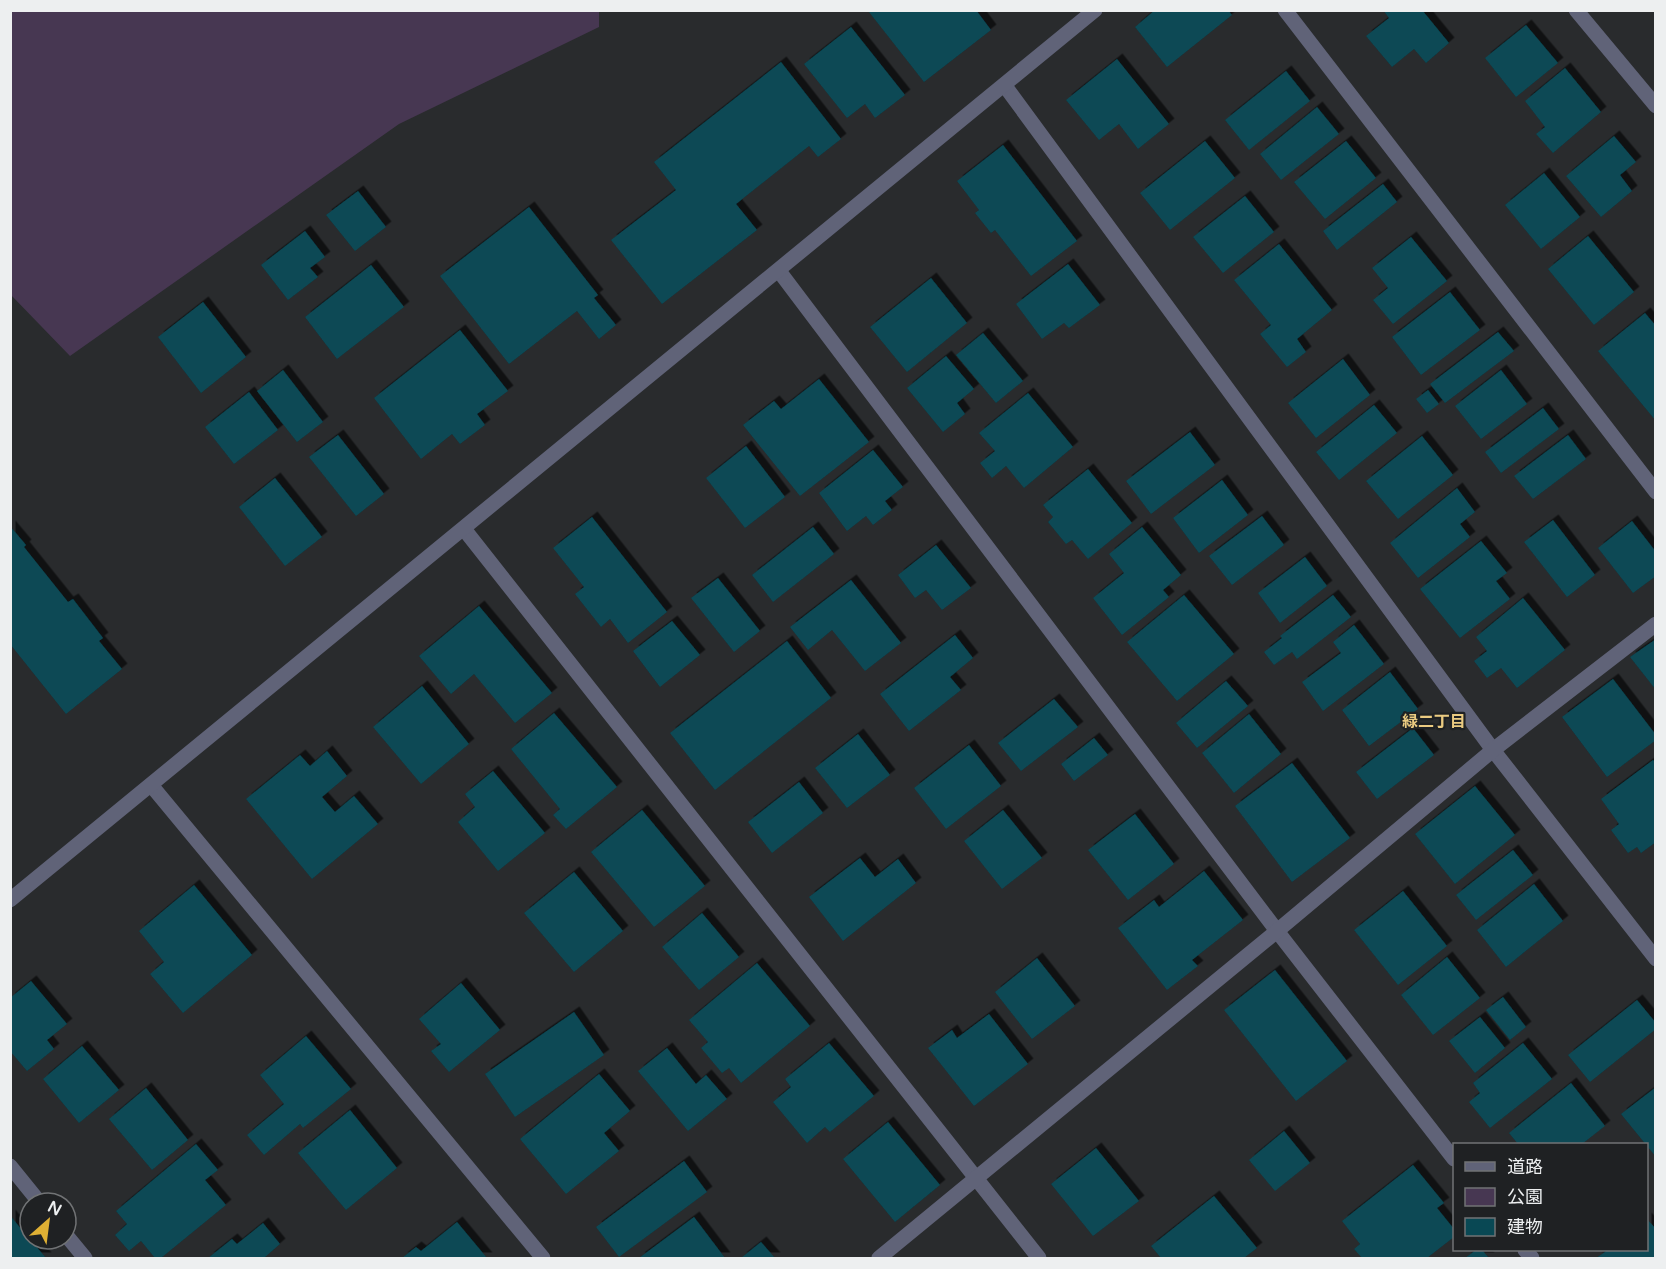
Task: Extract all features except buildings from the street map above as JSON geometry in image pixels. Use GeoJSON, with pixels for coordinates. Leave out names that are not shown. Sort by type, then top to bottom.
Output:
{"type":"FeatureCollection","features":[{"type":"Feature","properties":{"kind":"street"},"geometry":{"type":"LineString","coordinates":[[10,900],[1095,10]]}},
{"type":"Feature","properties":{"kind":"street"},"geometry":{"type":"LineString","coordinates":[[1285,10],[1656,492]]}},
{"type":"Feature","properties":{"kind":"street"},"geometry":{"type":"LineString","coordinates":[[1576,10],[1656,106]]}},
{"type":"Feature","properties":{"kind":"street"},"geometry":{"type":"LineString","coordinates":[[1005,86],[1493,750],[1656,958]]}},
{"type":"Feature","properties":{"kind":"street"},"geometry":{"type":"LineString","coordinates":[[779,271],[1277,932],[1453,1156]]}},
{"type":"Feature","properties":{"kind":"street"},"geometry":{"type":"LineString","coordinates":[[464,529],[1039,1258]]}},
{"type":"Feature","properties":{"kind":"street"},"geometry":{"type":"LineString","coordinates":[[879,1258],[1277,932],[1493,750],[1656,624]]}},
{"type":"Feature","properties":{"kind":"street"},"geometry":{"type":"LineString","coordinates":[[151,785],[543,1258]]}},
{"type":"Feature","properties":{"kind":"street"},"geometry":{"type":"LineString","coordinates":[[10,1167],[30,1191]]}},
{"type":"Feature","properties":{"kind":"green space"},"geometry":{"type":"Polygon","coordinates":[[[11,10],[599,10],[599,27],[399,124],[70,356],[11,295],[11,10]]]}},
{"type":"Feature","properties":{"kind":"district","name":"緑二丁目"},"geometry":{"type":"Point","coordinates":[1434,721]}}]}
